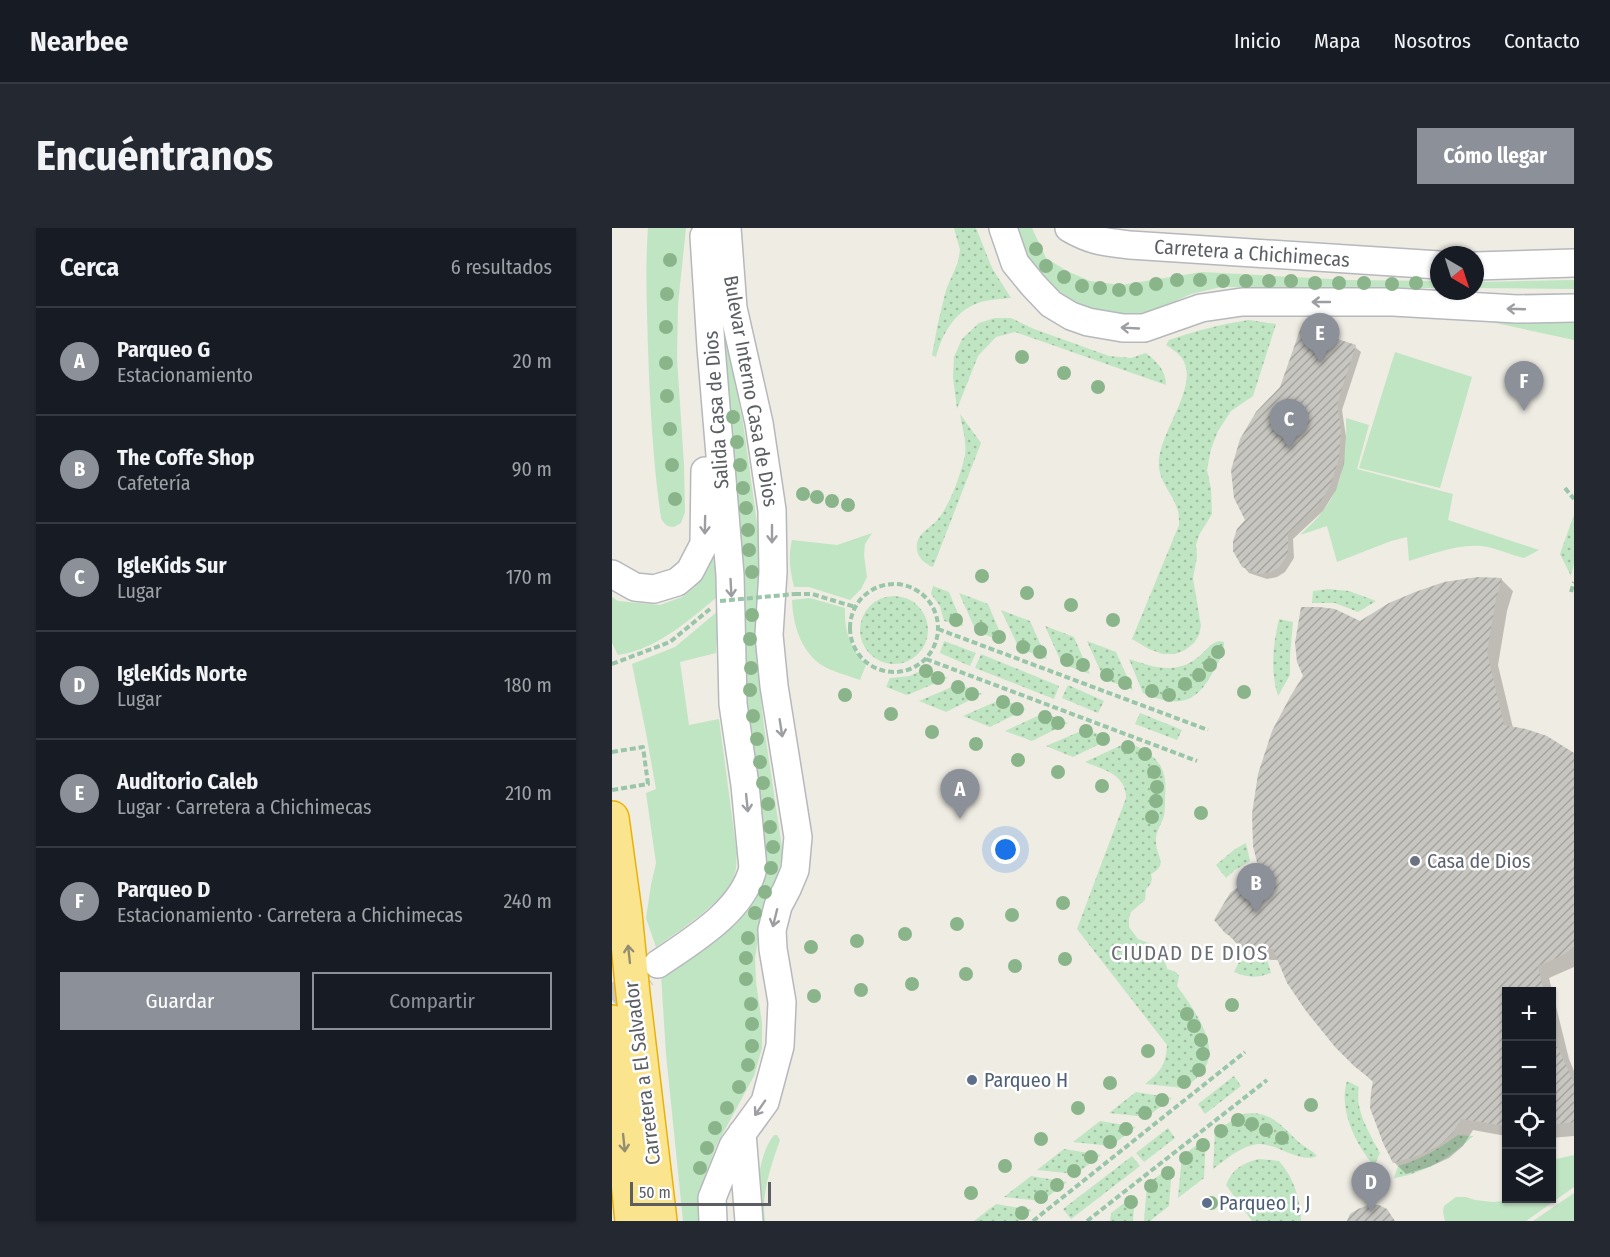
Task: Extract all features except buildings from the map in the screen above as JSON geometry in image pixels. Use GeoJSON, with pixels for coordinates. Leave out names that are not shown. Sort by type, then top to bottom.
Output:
{"type":"FeatureCollection","features":[{"type":"Feature","properties":{"kind":"highway","name":"Carretera a El Salvador"},"geometry":{"type":"LineString","coordinates":[[612,818],[660,1221]]}},
{"type":"Feature","properties":{"kind":"highway","name":"Carretera a El Salvador"},"geometry":{"type":"LineString","coordinates":[[612,1022],[632,1221]]}},
{"type":"Feature","properties":{"kind":"street"},"geometry":{"type":"LineString","coordinates":[[1003,228],[1015,262],[1051,304],[1071,316],[1088,322],[1123,328],[1144,328],[1201,308],[1242,302],[1393,302],[1517,309],[1574,308]]}},
{"type":"Feature","properties":{"kind":"street","name":"Carretera a Chichimecas"},"geometry":{"type":"LineString","coordinates":[[1069,228],[1085,237],[1120,244],[1430,265]]}},
{"type":"Feature","properties":{"kind":"street","name":"Salida Casa de Dios"},"geometry":{"type":"LineString","coordinates":[[612,574],[635,587],[654,589],[677,582],[690,571],[704,544],[705,459],[694,354],[712,231]]}},
{"type":"Feature","properties":{"kind":"street","name":"Salida Casa de Dios"},"geometry":{"type":"LineString","coordinates":[[658,964],[695,939],[735,905],[750,881],[753,868],[745,785],[733,704],[730,575],[717,418],[712,231]]}},
{"type":"Feature","properties":{"kind":"street","name":"Bulevar Interno Casa de Dios"},"geometry":{"type":"LineString","coordinates":[[712,231],[733,308],[759,423],[772,510],[773,572],[769,635],[774,686],[798,837],[795,870],[778,906],[772,930],[782,1002],[780,1046],[765,1102],[742,1132]]}},
{"type":"Feature","properties":{"kind":"street"},"geometry":{"type":"LineString","coordinates":[[1484,266],[1574,263]]}},
{"type":"Feature","properties":{"kind":"street"},"geometry":{"type":"LineString","coordinates":[[714,1221],[711,1198],[733,1146],[742,1132]]}},
{"type":"Feature","properties":{"kind":"street"},"geometry":{"type":"LineString","coordinates":[[742,1132],[749,1221]]}},
{"type":"Feature","properties":{"kind":"path"},"geometry":{"type":"LineString","coordinates":[[1565,488],[1574,499]]}},
{"type":"Feature","properties":{"kind":"path"},"geometry":{"type":"LineString","coordinates":[[1571,592],[1574,582]]}},
{"type":"Feature","properties":{"kind":"path"},"geometry":{"type":"LineString","coordinates":[[898,584],[919,591],[927,599],[934,608],[938,629],[935,646],[926,659],[905,672],[880,671],[869,666],[860,658],[850,636],[850,623],[855,607],[866,594],[876,588],[898,584]]}},
{"type":"Feature","properties":{"kind":"path"},"geometry":{"type":"LineString","coordinates":[[720,601],[812,594],[855,607]]}},
{"type":"Feature","properties":{"kind":"path"},"geometry":{"type":"LineString","coordinates":[[612,664],[670,642],[704,614]]}},
{"type":"Feature","properties":{"kind":"path"},"geometry":{"type":"LineString","coordinates":[[938,629],[1208,730]]}},
{"type":"Feature","properties":{"kind":"path"},"geometry":{"type":"LineString","coordinates":[[926,659],[1197,760]]}},
{"type":"Feature","properties":{"kind":"path"},"geometry":{"type":"LineString","coordinates":[[612,752],[643,747],[648,784],[612,790]]}},
{"type":"Feature","properties":{"kind":"path"},"geometry":{"type":"LineString","coordinates":[[1033,1221],[1245,1052]]}},
{"type":"Feature","properties":{"kind":"path"},"geometry":{"type":"LineString","coordinates":[[1087,1221],[1268,1080]]}},
{"type":"Feature","properties":{"kind":"green space"},"geometry":{"type":"Polygon","coordinates":[[[648,228],[686,228],[678,304],[677,359],[685,512],[681,523],[674,527],[666,525],[661,518],[654,455],[647,318],[648,228]]]}},
{"type":"Feature","properties":{"kind":"green space"},"geometry":{"type":"Polygon","coordinates":[[[954,228],[976,228],[992,268],[1011,298],[982,302],[963,312],[946,332],[936,357],[932,355],[938,323],[946,290],[958,262],[960,250],[954,228]]]}},
{"type":"Feature","properties":{"kind":"green space"},"geometry":{"type":"Polygon","coordinates":[[[1014,228],[1032,228],[1046,258],[1090,281],[1121,285],[1202,272],[1348,280],[1430,281],[1430,288],[1221,287],[1191,294],[1155,310],[1123,318],[1067,304],[1043,282],[1026,255],[1014,228]]]}},
{"type":"Feature","properties":{"kind":"green space"},"geometry":{"type":"Polygon","coordinates":[[[1574,280],[1574,289],[1484,288],[1484,282],[1574,280]]]}},
{"type":"Feature","properties":{"kind":"green space"},"geometry":{"type":"Polygon","coordinates":[[[995,318],[1011,318],[1034,329],[1109,356],[1131,358],[1146,353],[1163,371],[1166,385],[1015,332],[996,337],[978,356],[957,409],[953,377],[954,357],[962,339],[979,323],[995,318]]]}},
{"type":"Feature","properties":{"kind":"green space"},"geometry":{"type":"Polygon","coordinates":[[[1249,320],[1276,324],[1253,396],[1231,411],[1218,431],[1211,449],[1207,470],[1211,489],[1212,514],[1199,535],[1196,545],[1197,557],[1193,578],[1201,626],[1199,635],[1194,643],[1185,650],[1175,654],[1163,654],[1132,639],[1179,525],[1179,514],[1159,468],[1164,441],[1183,396],[1186,368],[1181,357],[1166,345],[1169,340],[1249,320]]]}},
{"type":"Feature","properties":{"kind":"green space"},"geometry":{"type":"Polygon","coordinates":[[[1491,322],[1574,323],[1574,340],[1491,322]]]}},
{"type":"Feature","properties":{"kind":"green space"},"geometry":{"type":"Polygon","coordinates":[[[724,343],[727,343],[743,423],[758,530],[761,575],[759,682],[783,854],[759,933],[755,958],[762,1023],[762,1048],[754,1076],[716,1146],[702,1185],[704,1221],[683,1221],[666,1054],[661,975],[763,876],[766,855],[746,718],[741,533],[727,405],[724,343]]]}},
{"type":"Feature","properties":{"kind":"green space"},"geometry":{"type":"Polygon","coordinates":[[[1395,352],[1472,377],[1440,488],[1359,468],[1395,352]]]}},
{"type":"Feature","properties":{"kind":"green space"},"geometry":{"type":"Polygon","coordinates":[[[960,414],[981,443],[933,567],[920,558],[917,543],[920,536],[942,513],[958,480],[965,450],[960,414]]]}},
{"type":"Feature","properties":{"kind":"green space"},"geometry":{"type":"Polygon","coordinates":[[[1346,418],[1369,425],[1357,469],[1453,494],[1448,520],[1539,550],[1524,558],[1488,547],[1468,546],[1409,561],[1407,537],[1337,562],[1327,526],[1300,535],[1323,511],[1336,490],[1345,455],[1346,418]]]}},
{"type":"Feature","properties":{"kind":"green space"},"geometry":{"type":"Polygon","coordinates":[[[1574,515],[1574,563],[1571,576],[1560,554],[1574,515]]]}},
{"type":"Feature","properties":{"kind":"green space"},"geometry":{"type":"Polygon","coordinates":[[[711,523],[722,593],[661,639],[633,652],[618,655],[612,643],[612,597],[618,601],[660,605],[682,597],[695,587],[707,570],[711,523]]]}},
{"type":"Feature","properties":{"kind":"green space"},"geometry":{"type":"Polygon","coordinates":[[[872,533],[865,544],[867,577],[861,589],[850,600],[809,587],[794,587],[790,563],[792,540],[837,545],[872,533]]]}},
{"type":"Feature","properties":{"kind":"green space"},"geometry":{"type":"Polygon","coordinates":[[[933,586],[949,592],[963,626],[944,621],[940,606],[931,594],[933,586]]]}},
{"type":"Feature","properties":{"kind":"green space"},"geometry":{"type":"Polygon","coordinates":[[[1328,589],[1349,591],[1376,601],[1358,612],[1335,603],[1312,603],[1313,591],[1328,589]]]}},
{"type":"Feature","properties":{"kind":"green space"},"geometry":{"type":"Polygon","coordinates":[[[959,593],[988,604],[1004,642],[976,631],[959,593]]]}},
{"type":"Feature","properties":{"kind":"green space"},"geometry":{"type":"Polygon","coordinates":[[[887,596],[901,596],[913,601],[923,611],[928,630],[923,649],[913,659],[901,664],[887,664],[875,659],[865,649],[860,637],[860,623],[865,611],[875,601],[887,596]]]}},
{"type":"Feature","properties":{"kind":"green space"},"geometry":{"type":"Polygon","coordinates":[[[810,598],[845,608],[849,638],[866,665],[860,680],[820,664],[807,651],[796,627],[792,600],[810,598]]]}},
{"type":"Feature","properties":{"kind":"green space"},"geometry":{"type":"Polygon","coordinates":[[[1001,610],[1030,621],[1047,659],[1019,648],[1001,610]]]}},
{"type":"Feature","properties":{"kind":"green space"},"geometry":{"type":"Polygon","coordinates":[[[718,611],[716,653],[680,662],[689,725],[719,719],[737,854],[736,871],[731,883],[713,904],[656,947],[646,918],[656,863],[646,793],[656,789],[632,664],[675,647],[718,611]]]}},
{"type":"Feature","properties":{"kind":"green space"},"geometry":{"type":"Polygon","coordinates":[[[1279,619],[1293,622],[1290,675],[1278,696],[1273,658],[1279,619]]]}},
{"type":"Feature","properties":{"kind":"green space"},"geometry":{"type":"Polygon","coordinates":[[[1045,626],[1074,637],[1090,674],[1062,664],[1045,626]]]}},
{"type":"Feature","properties":{"kind":"green space"},"geometry":{"type":"Polygon","coordinates":[[[944,641],[976,653],[970,666],[940,653],[944,641]]]}},
{"type":"Feature","properties":{"kind":"green space"},"geometry":{"type":"Polygon","coordinates":[[[1087,641],[1116,652],[1133,690],[1104,679],[1087,641]]]}},
{"type":"Feature","properties":{"kind":"green space"},"geometry":{"type":"Polygon","coordinates":[[[1219,641],[1224,642],[1221,658],[1206,683],[1192,697],[1175,701],[1155,698],[1143,693],[1129,659],[1155,667],[1172,668],[1189,663],[1219,641]]]}},
{"type":"Feature","properties":{"kind":"green space"},"geometry":{"type":"Polygon","coordinates":[[[981,654],[1059,686],[1054,699],[975,668],[981,654]]]}},
{"type":"Feature","properties":{"kind":"green space"},"geometry":{"type":"Polygon","coordinates":[[[926,668],[948,678],[907,695],[886,687],[890,678],[910,676],[926,668]]]}},
{"type":"Feature","properties":{"kind":"green space"},"geometry":{"type":"Polygon","coordinates":[[[959,684],[982,694],[946,712],[919,701],[959,684]]]}},
{"type":"Feature","properties":{"kind":"green space"},"geometry":{"type":"Polygon","coordinates":[[[1068,685],[1104,701],[1098,713],[1062,698],[1068,685]]]}},
{"type":"Feature","properties":{"kind":"green space"},"geometry":{"type":"Polygon","coordinates":[[[1002,699],[1026,709],[990,727],[963,716],[1002,699]]]}},
{"type":"Feature","properties":{"kind":"green space"},"geometry":{"type":"Polygon","coordinates":[[[1044,713],[1068,723],[1032,741],[1005,731],[1044,713]]]}},
{"type":"Feature","properties":{"kind":"green space"},"geometry":{"type":"Polygon","coordinates":[[[1140,713],[1182,730],[1177,740],[1135,724],[1140,713]]]}},
{"type":"Feature","properties":{"kind":"green space"},"geometry":{"type":"Polygon","coordinates":[[[1086,729],[1110,739],[1073,757],[1046,746],[1086,729]]]}},
{"type":"Feature","properties":{"kind":"green space"},"geometry":{"type":"Polygon","coordinates":[[[1128,742],[1158,762],[1162,769],[1165,786],[1164,816],[1156,839],[1160,864],[1151,874],[1152,881],[1146,889],[1145,900],[1131,912],[1129,927],[1138,939],[1155,947],[1157,957],[1164,961],[1167,969],[1176,972],[1179,976],[1177,986],[1201,1023],[1208,1044],[1209,1055],[1205,1068],[1184,1088],[1145,1084],[1161,1068],[1167,1045],[1077,929],[1126,798],[1125,790],[1118,778],[1085,762],[1128,742]]]}},
{"type":"Feature","properties":{"kind":"green space"},"geometry":{"type":"Polygon","coordinates":[[[1246,843],[1250,861],[1226,878],[1216,865],[1246,843]]]}},
{"type":"Feature","properties":{"kind":"green space"},"geometry":{"type":"Polygon","coordinates":[[[1267,959],[1271,973],[1252,977],[1234,972],[1240,960],[1250,963],[1267,959]]]}},
{"type":"Feature","properties":{"kind":"green space"},"geometry":{"type":"Polygon","coordinates":[[[1234,1076],[1241,1086],[1205,1114],[1198,1104],[1234,1076]]]}},
{"type":"Feature","properties":{"kind":"green space"},"geometry":{"type":"Polygon","coordinates":[[[1347,1081],[1359,1087],[1361,1113],[1380,1153],[1374,1166],[1361,1148],[1350,1126],[1345,1103],[1347,1081]]]}},
{"type":"Feature","properties":{"kind":"green space"},"geometry":{"type":"Polygon","coordinates":[[[1136,1092],[1172,1098],[1147,1117],[1109,1113],[1136,1092]]]}},
{"type":"Feature","properties":{"kind":"green space"},"geometry":{"type":"Polygon","coordinates":[[[1252,1113],[1274,1120],[1317,1156],[1304,1157],[1258,1144],[1240,1150],[1213,1169],[1215,1131],[1243,1114],[1252,1113]]]}},
{"type":"Feature","properties":{"kind":"green space"},"geometry":{"type":"Polygon","coordinates":[[[1100,1121],[1136,1127],[1111,1146],[1073,1142],[1100,1121]]]}},
{"type":"Feature","properties":{"kind":"green space"},"geometry":{"type":"Polygon","coordinates":[[[1168,1128],[1175,1138],[1144,1162],[1136,1153],[1168,1128]]]}},
{"type":"Feature","properties":{"kind":"green space"},"geometry":{"type":"Polygon","coordinates":[[[774,1135],[777,1135],[780,1140],[770,1170],[764,1200],[765,1221],[755,1221],[761,1164],[774,1135]]]}},
{"type":"Feature","properties":{"kind":"green space"},"geometry":{"type":"Polygon","coordinates":[[[1458,1135],[1473,1136],[1455,1151],[1427,1168],[1394,1178],[1398,1166],[1430,1153],[1458,1135]]]}},
{"type":"Feature","properties":{"kind":"green space"},"geometry":{"type":"Polygon","coordinates":[[[1206,1138],[1204,1178],[1178,1198],[1182,1156],[1206,1138]]]}},
{"type":"Feature","properties":{"kind":"green space"},"geometry":{"type":"Polygon","coordinates":[[[1064,1149],[1101,1155],[1076,1174],[1037,1170],[1064,1149]]]}},
{"type":"Feature","properties":{"kind":"green space"},"geometry":{"type":"Polygon","coordinates":[[[1574,1155],[1574,1187],[1556,1200],[1556,1159],[1574,1155]]]}},
{"type":"Feature","properties":{"kind":"green space"},"geometry":{"type":"Polygon","coordinates":[[[1132,1156],[1140,1166],[1071,1219],[1063,1209],[1132,1156]]]}},
{"type":"Feature","properties":{"kind":"green space"},"geometry":{"type":"Polygon","coordinates":[[[1259,1159],[1279,1161],[1289,1174],[1299,1204],[1301,1221],[1252,1221],[1226,1185],[1231,1175],[1239,1168],[1259,1159]]]}},
{"type":"Feature","properties":{"kind":"green space"},"geometry":{"type":"Polygon","coordinates":[[[1172,1166],[1169,1206],[1150,1221],[1144,1221],[1147,1184],[1172,1166]]]}},
{"type":"Feature","properties":{"kind":"green space"},"geometry":{"type":"Polygon","coordinates":[[[1031,1176],[1067,1182],[1042,1201],[1004,1197],[1031,1176]]]}},
{"type":"Feature","properties":{"kind":"green space"},"geometry":{"type":"Polygon","coordinates":[[[1574,1193],[1574,1221],[1533,1221],[1574,1193]]]}},
{"type":"Feature","properties":{"kind":"green space"},"geometry":{"type":"Polygon","coordinates":[[[1135,1195],[1133,1221],[1110,1221],[1111,1213],[1135,1195]]]}},
{"type":"Feature","properties":{"kind":"green space"},"geometry":{"type":"Polygon","coordinates":[[[1456,1197],[1493,1202],[1551,1203],[1526,1221],[1445,1221],[1444,1206],[1456,1197]]]}},
{"type":"Feature","properties":{"kind":"green space"},"geometry":{"type":"Polygon","coordinates":[[[996,1204],[1032,1210],[1018,1221],[974,1221],[996,1204]]]}},
{"type":"Feature","properties":{"kind":"tunnel"},"geometry":{"type":"LineString","coordinates":[[612,1000],[645,974]]}},
{"type":"Feature","properties":{"kind":"place","name":"Auditorio Caleb"},"geometry":{"type":"Point","coordinates":[1320,363]}},
{"type":"Feature","properties":{"kind":"place","name":"Parqueo D"},"geometry":{"type":"Point","coordinates":[1524,411]}},
{"type":"Feature","properties":{"kind":"place","name":"IgleKids Sur"},"geometry":{"type":"Point","coordinates":[1289,449]}},
{"type":"Feature","properties":{"kind":"place","name":"Parqueo G"},"geometry":{"type":"Point","coordinates":[960,819]}},
{"type":"Feature","properties":{"kind":"place","name":"Casa de Dios"},"geometry":{"type":"Point","coordinates":[1415,861]}},
{"type":"Feature","properties":{"kind":"place","name":"The Coffe Shop"},"geometry":{"type":"Point","coordinates":[1256,913]}},
{"type":"Feature","properties":{"kind":"place","name":"Parqueo H"},"geometry":{"type":"Point","coordinates":[972,1080]}},
{"type":"Feature","properties":{"kind":"place","name":"Parqueo I, J"},"geometry":{"type":"Point","coordinates":[1207,1203]}},
{"type":"Feature","properties":{"kind":"place","name":"IgleKids Norte"},"geometry":{"type":"Point","coordinates":[1371,1212]}},
{"type":"Feature","properties":{"kind":"district","name":"CIUDAD DE DIOS"},"geometry":{"type":"Point","coordinates":[1190,953]}}]}
